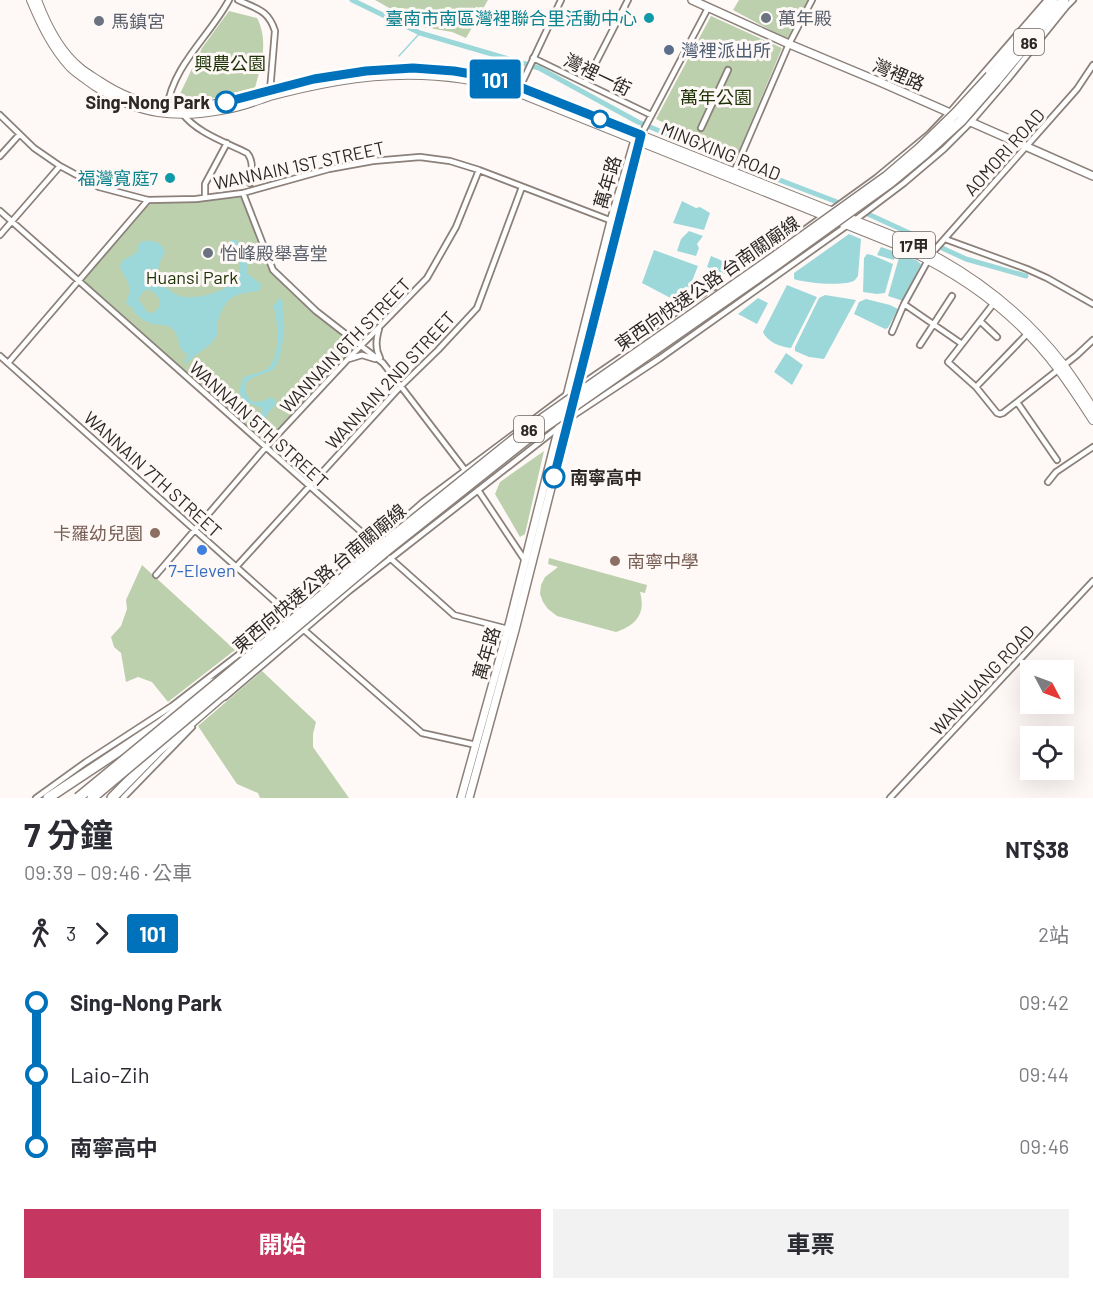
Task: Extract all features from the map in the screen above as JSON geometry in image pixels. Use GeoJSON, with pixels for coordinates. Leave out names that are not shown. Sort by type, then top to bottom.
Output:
{"type":"FeatureCollection","features":[{"type":"Feature","properties":{"kind":"highway","name":"東西向快速公路 台南關廟線"},"geometry":{"type":"LineString","coordinates":[[92,798],[386,551],[527,439],[891,182],[962,121],[993,79],[1061,1]]}},
{"type":"Feature","properties":{"kind":"highway","name":"東西向快速公路 台南關廟線"},"geometry":{"type":"LineString","coordinates":[[78,798],[381,546],[522,433],[886,177],[993,79]]}},
{"type":"Feature","properties":{"kind":"highway"},"geometry":{"type":"LineString","coordinates":[[112,798],[159,750],[224,693],[233,680]]}},
{"type":"Feature","properties":{"kind":"highway"},"geometry":{"type":"LineString","coordinates":[[51,796],[161,723],[210,684],[220,681]]}},
{"type":"Feature","properties":{"kind":"main road","name":"MINGXING ROAD"},"geometry":{"type":"LineString","coordinates":[[31,0],[48,38],[74,71],[116,98],[146,109],[167,111],[228,109],[270,93],[333,75],[413,68],[473,74],[520,87],[734,172],[851,223],[896,237],[931,255],[978,282],[999,298],[1061,367],[1093,409]]}},
{"type":"Feature","properties":{"kind":"main road","name":"MINGXING ROAD"},"geometry":{"type":"LineString","coordinates":[[37,0],[52,33],[79,67],[124,96],[167,111]]}},
{"type":"Feature","properties":{"kind":"main road","name":"MINGXING ROAD"},"geometry":{"type":"LineString","coordinates":[[270,93],[367,77],[412,74],[454,77],[509,90],[640,136]]}},
{"type":"Feature","properties":{"kind":"main road","name":"MINGXING ROAD"},"geometry":{"type":"LineString","coordinates":[[931,255],[1030,331]]}},
{"type":"Feature","properties":{"kind":"main road","name":"MINGXING ROAD"},"geometry":{"type":"LineString","coordinates":[[1061,367],[1093,420]]}},
{"type":"Feature","properties":{"kind":"street"},"geometry":{"type":"LineString","coordinates":[[167,111],[169,98],[181,67],[222,12],[228,0]]}},
{"type":"Feature","properties":{"kind":"street"},"geometry":{"type":"LineString","coordinates":[[238,0],[267,14],[272,22],[275,31],[270,93]]}},
{"type":"Feature","properties":{"kind":"street"},"geometry":{"type":"LineString","coordinates":[[520,87],[561,0]]}},
{"type":"Feature","properties":{"kind":"street"},"geometry":{"type":"LineString","coordinates":[[586,82],[628,0]]}},
{"type":"Feature","properties":{"kind":"street","name":"灣裡路"},"geometry":{"type":"LineString","coordinates":[[692,0],[1093,176]]}},
{"type":"Feature","properties":{"kind":"street"},"geometry":{"type":"LineString","coordinates":[[734,172],[789,44],[812,0]]}},
{"type":"Feature","properties":{"kind":"street"},"geometry":{"type":"LineString","coordinates":[[36,798],[86,762],[172,706],[242,652],[465,470],[568,394],[746,272],[894,163],[929,134],[950,112],[1047,0]]}},
{"type":"Feature","properties":{"kind":"street"},"geometry":{"type":"LineString","coordinates":[[123,798],[196,723],[303,629],[390,558],[568,419],[659,359],[904,183],[971,122],[1073,0]]}},
{"type":"Feature","properties":{"kind":"street"},"geometry":{"type":"LineString","coordinates":[[640,136],[708,8]]}},
{"type":"Feature","properties":{"kind":"street","name":"灣裡一街"},"geometry":{"type":"LineString","coordinates":[[533,58],[586,82],[650,116]]}},
{"type":"Feature","properties":{"kind":"street","name":"AOMORI ROAD"},"geometry":{"type":"LineString","coordinates":[[892,332],[904,304],[931,255],[1077,89],[1093,65]]}},
{"type":"Feature","properties":{"kind":"street"},"geometry":{"type":"LineString","coordinates":[[701,128],[728,70]]}},
{"type":"Feature","properties":{"kind":"street"},"geometry":{"type":"LineString","coordinates":[[181,111],[210,135],[247,153],[251,158],[250,183]]}},
{"type":"Feature","properties":{"kind":"street","name":"WANNAIN 1ST STREET"},"geometry":{"type":"LineString","coordinates":[[0,115],[34,148],[60,166],[99,187],[148,200],[170,201],[243,193],[329,169],[373,161],[427,157],[479,170],[615,222]]}},
{"type":"Feature","properties":{"kind":"street"},"geometry":{"type":"LineString","coordinates":[[0,156],[19,135]]}},
{"type":"Feature","properties":{"kind":"street","name":"萬年路"},"geometry":{"type":"LineString","coordinates":[[528,565],[559,427],[640,136]]}},
{"type":"Feature","properties":{"kind":"street"},"geometry":{"type":"LineString","coordinates":[[205,198],[205,184],[227,143]]}},
{"type":"Feature","properties":{"kind":"street"},"geometry":{"type":"LineString","coordinates":[[0,235],[60,166]]}},
{"type":"Feature","properties":{"kind":"street","name":"WANNAIN 6TH STREET"},"geometry":{"type":"LineString","coordinates":[[156,575],[266,447],[427,278],[456,227],[479,170]]}},
{"type":"Feature","properties":{"kind":"street","name":"WANNAIN 2ND STREET"},"geometry":{"type":"LineString","coordinates":[[236,567],[400,387],[477,308],[522,187]]}},
{"type":"Feature","properties":{"kind":"street"},"geometry":{"type":"LineString","coordinates":[[243,193],[273,270],[316,311],[383,363]]}},
{"type":"Feature","properties":{"kind":"street"},"geometry":{"type":"LineString","coordinates":[[8,363],[148,200]]}},
{"type":"Feature","properties":{"kind":"street","name":"WANNAIN 5TH STREET"},"geometry":{"type":"LineString","coordinates":[[0,211],[454,615],[511,629]]}},
{"type":"Feature","properties":{"kind":"street","name":"萬年路"},"geometry":{"type":"LineString","coordinates":[[461,798],[479,746],[577,388],[615,222]]}},
{"type":"Feature","properties":{"kind":"street"},"geometry":{"type":"LineString","coordinates":[[945,239],[1027,269],[1093,304]]}},
{"type":"Feature","properties":{"kind":"street"},"geometry":{"type":"LineString","coordinates":[[920,345],[952,296]]}},
{"type":"Feature","properties":{"kind":"street"},"geometry":{"type":"LineString","coordinates":[[994,303],[948,362],[976,387],[997,413],[1004,413],[1093,340]]}},
{"type":"Feature","properties":{"kind":"street"},"geometry":{"type":"LineString","coordinates":[[904,304],[962,344]]}},
{"type":"Feature","properties":{"kind":"street"},"geometry":{"type":"LineString","coordinates":[[980,321],[997,337]]}},
{"type":"Feature","properties":{"kind":"street"},"geometry":{"type":"LineString","coordinates":[[379,328],[376,348],[383,363],[465,470]]}},
{"type":"Feature","properties":{"kind":"street"},"geometry":{"type":"LineString","coordinates":[[976,387],[1030,331]]}},
{"type":"Feature","properties":{"kind":"street","name":"WANNAIN 7TH STREET"},"geometry":{"type":"LineString","coordinates":[[0,356],[288,613],[303,629]]}},
{"type":"Feature","properties":{"kind":"street"},"geometry":{"type":"LineString","coordinates":[[348,359],[369,356],[383,363]]}},
{"type":"Feature","properties":{"kind":"street"},"geometry":{"type":"LineString","coordinates":[[1017,402],[1057,460]]}},
{"type":"Feature","properties":{"kind":"street"},"geometry":{"type":"LineString","coordinates":[[1048,482],[1056,472],[1093,447]]}},
{"type":"Feature","properties":{"kind":"street"},"geometry":{"type":"LineString","coordinates":[[478,489],[528,565]]}},
{"type":"Feature","properties":{"kind":"street","name":"WANHUANG ROAD"},"geometry":{"type":"LineString","coordinates":[[890,798],[1093,581]]}},
{"type":"Feature","properties":{"kind":"street"},"geometry":{"type":"LineString","coordinates":[[303,629],[422,733],[479,746]]}},
{"type":"Feature","properties":{"kind":"street","name":"萬年路"},"geometry":{"type":"LineString","coordinates":[[469,798],[479,746]]}},
{"type":"Feature","properties":{"kind":"green space"},"geometry":{"type":"Polygon","coordinates":[[[375,0],[488,0],[466,38],[452,32],[423,27],[375,0]]]}},
{"type":"Feature","properties":{"kind":"green space"},"geometry":{"type":"Polygon","coordinates":[[[739,0],[808,0],[787,39],[733,10],[739,0]]]}},
{"type":"Feature","properties":{"kind":"green space","name":"興農公園"},"geometry":{"type":"Polygon","coordinates":[[[229,11],[257,18],[261,27],[263,53],[255,88],[202,101],[175,104],[202,48],[229,11]]]}},
{"type":"Feature","properties":{"kind":"green space","name":"萬年公園"},"geometry":{"type":"Polygon","coordinates":[[[711,16],[782,48],[739,151],[656,119],[711,16]]]}},
{"type":"Feature","properties":{"kind":"green space","name":"Huansi Park"},"geometry":{"type":"Polygon","coordinates":[[[243,193],[273,270],[361,346],[266,447],[78,281],[148,200],[243,193]]]}},
{"type":"Feature","properties":{"kind":"green space"},"geometry":{"type":"Polygon","coordinates":[[[544,451],[525,534],[520,537],[495,494],[500,482],[544,451]]]}},
{"type":"Feature","properties":{"kind":"green space"},"geometry":{"type":"Polygon","coordinates":[[[549,558],[647,585],[645,593],[640,592],[642,607],[638,618],[629,626],[616,632],[557,616],[548,609],[540,594],[545,577],[558,567],[548,564],[549,558]]]}},
{"type":"Feature","properties":{"kind":"green space"},"geometry":{"type":"Polygon","coordinates":[[[142,565],[235,650],[168,702],[152,682],[138,677],[126,682],[121,653],[114,647],[111,637],[121,626],[127,609],[126,600],[142,565]]]}},
{"type":"Feature","properties":{"kind":"green space"},"geometry":{"type":"Polygon","coordinates":[[[262,671],[316,722],[313,747],[349,798],[260,798],[258,793],[237,784],[198,726],[262,671]]]}},
{"type":"Feature","properties":{"kind":"water"},"geometry":{"type":"Polygon","coordinates":[[[682,201],[710,213],[704,230],[673,223],[682,201]]]}},
{"type":"Feature","properties":{"kind":"water"},"geometry":{"type":"Polygon","coordinates":[[[689,231],[703,236],[697,244],[699,248],[696,256],[677,251],[681,239],[689,231]]]}},
{"type":"Feature","properties":{"kind":"water"},"geometry":{"type":"Polygon","coordinates":[[[849,234],[861,239],[858,276],[855,280],[835,284],[794,279],[794,273],[849,234]]]}},
{"type":"Feature","properties":{"kind":"water"},"geometry":{"type":"Polygon","coordinates":[[[236,239],[246,252],[248,274],[263,286],[259,291],[236,296],[227,302],[217,324],[216,336],[207,347],[186,364],[184,362],[188,354],[182,351],[173,329],[144,320],[126,302],[129,287],[120,267],[122,261],[137,252],[142,241],[156,242],[165,251],[159,264],[159,278],[164,285],[179,296],[195,297],[224,289],[237,278],[240,272],[239,264],[230,241],[236,239]],[[147,289],[138,298],[147,312],[154,313],[160,305],[160,300],[155,293],[147,289]]]}},
{"type":"Feature","properties":{"kind":"water"},"geometry":{"type":"Polygon","coordinates":[[[881,247],[896,252],[894,260],[877,255],[881,247]]]}},
{"type":"Feature","properties":{"kind":"water"},"geometry":{"type":"Polygon","coordinates":[[[654,250],[698,266],[685,299],[680,303],[642,283],[654,250]]]}},
{"type":"Feature","properties":{"kind":"water"},"geometry":{"type":"Polygon","coordinates":[[[867,254],[893,264],[885,293],[863,292],[864,258],[867,254]]]}},
{"type":"Feature","properties":{"kind":"water"},"geometry":{"type":"Polygon","coordinates":[[[900,254],[921,264],[903,301],[888,296],[900,254]]]}},
{"type":"Feature","properties":{"kind":"water"},"geometry":{"type":"Polygon","coordinates":[[[711,256],[732,265],[734,270],[730,276],[707,267],[711,256]]]}},
{"type":"Feature","properties":{"kind":"water"},"geometry":{"type":"Polygon","coordinates":[[[787,285],[817,297],[791,348],[768,339],[763,332],[787,285]]]}},
{"type":"Feature","properties":{"kind":"water"},"geometry":{"type":"Polygon","coordinates":[[[825,295],[856,300],[824,359],[809,357],[795,351],[795,347],[819,298],[825,295]]]}},
{"type":"Feature","properties":{"kind":"water"},"geometry":{"type":"Polygon","coordinates":[[[281,297],[284,327],[282,348],[276,366],[252,378],[245,385],[246,394],[253,402],[271,397],[275,400],[276,404],[264,422],[264,424],[269,422],[266,428],[260,427],[257,423],[262,423],[262,409],[244,401],[240,388],[244,377],[267,369],[272,364],[278,339],[277,320],[273,306],[281,297]]]}},
{"type":"Feature","properties":{"kind":"water"},"geometry":{"type":"Polygon","coordinates":[[[758,298],[768,303],[757,324],[738,314],[758,298]]]}},
{"type":"Feature","properties":{"kind":"water"},"geometry":{"type":"Polygon","coordinates":[[[866,299],[898,309],[888,328],[885,329],[854,314],[859,302],[866,299]]]}},
{"type":"Feature","properties":{"kind":"water"},"geometry":{"type":"Polygon","coordinates":[[[786,353],[803,365],[792,385],[774,372],[786,353]]]}},
{"type":"Feature","properties":{"kind":"waterway"},"geometry":{"type":"LineString","coordinates":[[352,0],[420,33],[539,68],[638,122],[837,202]]}},
{"type":"Feature","properties":{"kind":"waterway"},"geometry":{"type":"LineString","coordinates":[[399,56],[420,33]]}},
{"type":"Feature","properties":{"kind":"waterway"},"geometry":{"type":"LineString","coordinates":[[868,214],[966,259],[1026,276]]}},
{"type":"Feature","properties":{"kind":"bus line","name":"101"},"geometry":{"type":"LineString","coordinates":[[226,102],[333,75],[413,68],[454,71],[512,84],[641,135],[554,477]]}},
{"type":"Feature","properties":{"kind":"place","name":"臺南市南區灣裡聯合里活動中心"},"geometry":{"type":"Point","coordinates":[649,18]}},
{"type":"Feature","properties":{"kind":"place","name":"萬年殿"},"geometry":{"type":"Point","coordinates":[766,18]}},
{"type":"Feature","properties":{"kind":"place","name":"馬鎮宮"},"geometry":{"type":"Point","coordinates":[99,21]}},
{"type":"Feature","properties":{"kind":"place","name":"灣裡派出所"},"geometry":{"type":"Point","coordinates":[669,50]}},
{"type":"Feature","properties":{"kind":"place","name":"Sing-Nong Park"},"geometry":{"type":"Point","coordinates":[226,102]}},
{"type":"Feature","properties":{"kind":"place","name":"福灣寬庭7"},"geometry":{"type":"Point","coordinates":[170,178]}},
{"type":"Feature","properties":{"kind":"place","name":"怡峰殿舉喜堂"},"geometry":{"type":"Point","coordinates":[208,253]}},
{"type":"Feature","properties":{"kind":"place","name":"南寧高中"},"geometry":{"type":"Point","coordinates":[554,477]}},
{"type":"Feature","properties":{"kind":"place","name":"卡羅幼兒園"},"geometry":{"type":"Point","coordinates":[155,533]}},
{"type":"Feature","properties":{"kind":"place","name":"7-Eleven"},"geometry":{"type":"Point","coordinates":[202,550]}},
{"type":"Feature","properties":{"kind":"place","name":"南寧中學"},"geometry":{"type":"Point","coordinates":[615,561]}}]}
